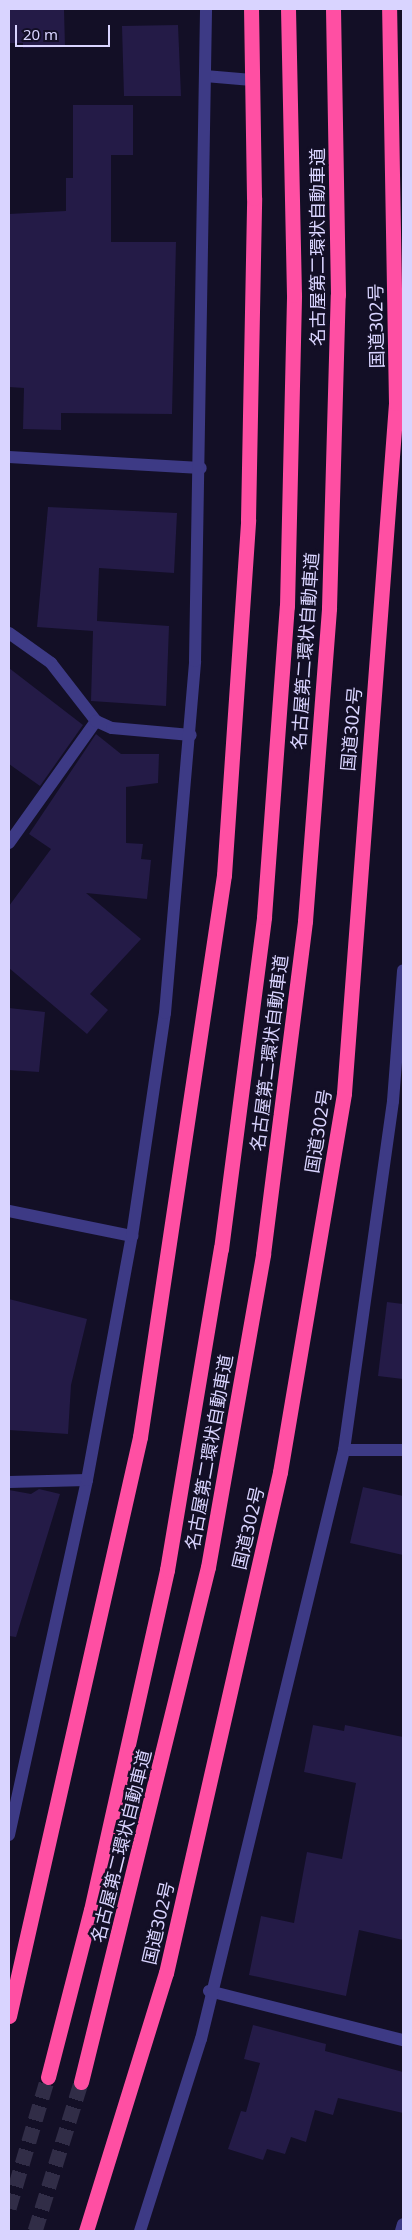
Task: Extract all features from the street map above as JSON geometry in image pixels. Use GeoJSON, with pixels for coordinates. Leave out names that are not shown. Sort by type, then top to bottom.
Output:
{"type":"FeatureCollection","features":[{"type":"Feature","properties":{"kind":"highway"},"geometry":{"type":"LineString","coordinates":[[9,2016],[140,1437],[224,875],[248,520],[254,198],[251,9]]}},
{"type":"Feature","properties":{"kind":"highway","name":"名古屋第二環状自動車道"},"geometry":{"type":"LineString","coordinates":[[48,2077],[91,1910],[167,1570],[221,1249],[264,917],[286,606],[294,296],[288,9]]}},
{"type":"Feature","properties":{"kind":"highway","name":"名古屋第二環状自動車道"},"geometry":{"type":"LineString","coordinates":[[81,2082],[208,1567],[263,1254],[302,940],[329,598],[338,296],[333,9]]}},
{"type":"Feature","properties":{"kind":"highway","name":"国道302号"},"geometry":{"type":"LineString","coordinates":[[86,2231],[166,1973],[280,1472],[344,1094],[396,403],[389,9]]}},
{"type":"Feature","properties":{"kind":"street"},"geometry":{"type":"LineString","coordinates":[[9,1835],[87,1480],[132,1236],[165,1013],[191,735],[201,468],[206,9]]}},
{"type":"Feature","properties":{"kind":"street"},"geometry":{"type":"LineString","coordinates":[[206,76],[252,80]]}},
{"type":"Feature","properties":{"kind":"street"},"geometry":{"type":"LineString","coordinates":[[9,457],[201,468]]}},
{"type":"Feature","properties":{"kind":"street"},"geometry":{"type":"LineString","coordinates":[[9,633],[51,663],[96,721],[112,728],[191,735]]}},
{"type":"Feature","properties":{"kind":"street"},"geometry":{"type":"LineString","coordinates":[[9,843],[96,721]]}},
{"type":"Feature","properties":{"kind":"street"},"geometry":{"type":"LineString","coordinates":[[140,2231],[201,2039],[209,1991],[344,1450],[393,1101],[403,970]]}},
{"type":"Feature","properties":{"kind":"street"},"geometry":{"type":"LineString","coordinates":[[9,1211],[132,1236]]}},
{"type":"Feature","properties":{"kind":"street"},"geometry":{"type":"LineString","coordinates":[[344,1450],[403,1450]]}},
{"type":"Feature","properties":{"kind":"street"},"geometry":{"type":"LineString","coordinates":[[9,1482],[87,1480]]}},
{"type":"Feature","properties":{"kind":"street"},"geometry":{"type":"LineString","coordinates":[[209,1991],[403,2040]]}},
{"type":"Feature","properties":{"kind":"street"},"geometry":{"type":"LineString","coordinates":[[401,2231],[403,2224]]}},
{"type":"Feature","properties":{"kind":"building"},"geometry":{"type":"Polygon","coordinates":[[[9,9],[64,9],[65,47],[23,48],[23,43],[9,43],[9,9]]]}},
{"type":"Feature","properties":{"kind":"building"},"geometry":{"type":"Polygon","coordinates":[[[178,25],[181,96],[124,96],[122,26],[178,25]]]}},
{"type":"Feature","properties":{"kind":"building"},"geometry":{"type":"Polygon","coordinates":[[[73,105],[133,105],[133,155],[111,155],[111,242],[176,242],[172,414],[61,413],[61,430],[23,429],[24,388],[9,387],[9,214],[66,211],[66,178],[73,178],[73,105]]]}},
{"type":"Feature","properties":{"kind":"building"},"geometry":{"type":"Polygon","coordinates":[[[48,507],[177,513],[174,573],[99,568],[97,621],[169,626],[166,706],[91,701],[93,631],[37,627],[48,507]]]}},
{"type":"Feature","properties":{"kind":"building"},"geometry":{"type":"Polygon","coordinates":[[[9,668],[83,725],[40,786],[9,764],[9,668]]]}},
{"type":"Feature","properties":{"kind":"building"},"geometry":{"type":"Polygon","coordinates":[[[96,734],[121,754],[159,754],[158,783],[126,787],[126,843],[143,844],[141,859],[151,860],[147,899],[86,893],[141,939],[90,994],[108,1010],[87,1034],[9,968],[9,906],[51,849],[29,834],[96,734]]]}},
{"type":"Feature","properties":{"kind":"building"},"geometry":{"type":"Polygon","coordinates":[[[9,1008],[45,1012],[39,1072],[9,1070],[9,1008]]]}},
{"type":"Feature","properties":{"kind":"building"},"geometry":{"type":"Polygon","coordinates":[[[9,1299],[87,1319],[71,1385],[68,1434],[9,1430],[9,1299]]]}},
{"type":"Feature","properties":{"kind":"building"},"geometry":{"type":"Polygon","coordinates":[[[387,1302],[403,1304],[403,1379],[378,1376],[387,1302]]]}},
{"type":"Feature","properties":{"kind":"building"},"geometry":{"type":"Polygon","coordinates":[[[363,1487],[403,1496],[403,1555],[350,1543],[363,1487]]]}},
{"type":"Feature","properties":{"kind":"building"},"geometry":{"type":"Polygon","coordinates":[[[39,1489],[60,1494],[16,1637],[9,1636],[9,1490],[31,1494],[39,1489]]]}},
{"type":"Feature","properties":{"kind":"building"},"geometry":{"type":"Polygon","coordinates":[[[313,1725],[344,1731],[345,1725],[403,1737],[403,1940],[359,1930],[346,1996],[249,1975],[261,1916],[294,1923],[307,1852],[342,1859],[356,1783],[304,1772],[313,1725]]]}},
{"type":"Feature","properties":{"kind":"building"},"geometry":{"type":"Polygon","coordinates":[[[253,2025],[326,2044],[325,2051],[403,2072],[403,2113],[338,2098],[333,2115],[315,2110],[306,2142],[291,2137],[285,2154],[267,2149],[263,2160],[228,2149],[241,2111],[246,2112],[260,2063],[244,2059],[253,2025]]]}},
{"type":"Feature","properties":{"kind":"tunnel"},"geometry":{"type":"LineString","coordinates":[[9,2208],[48,2077]]}},
{"type":"Feature","properties":{"kind":"tunnel"},"geometry":{"type":"LineString","coordinates":[[35,2231],[81,2082]]}}]}
